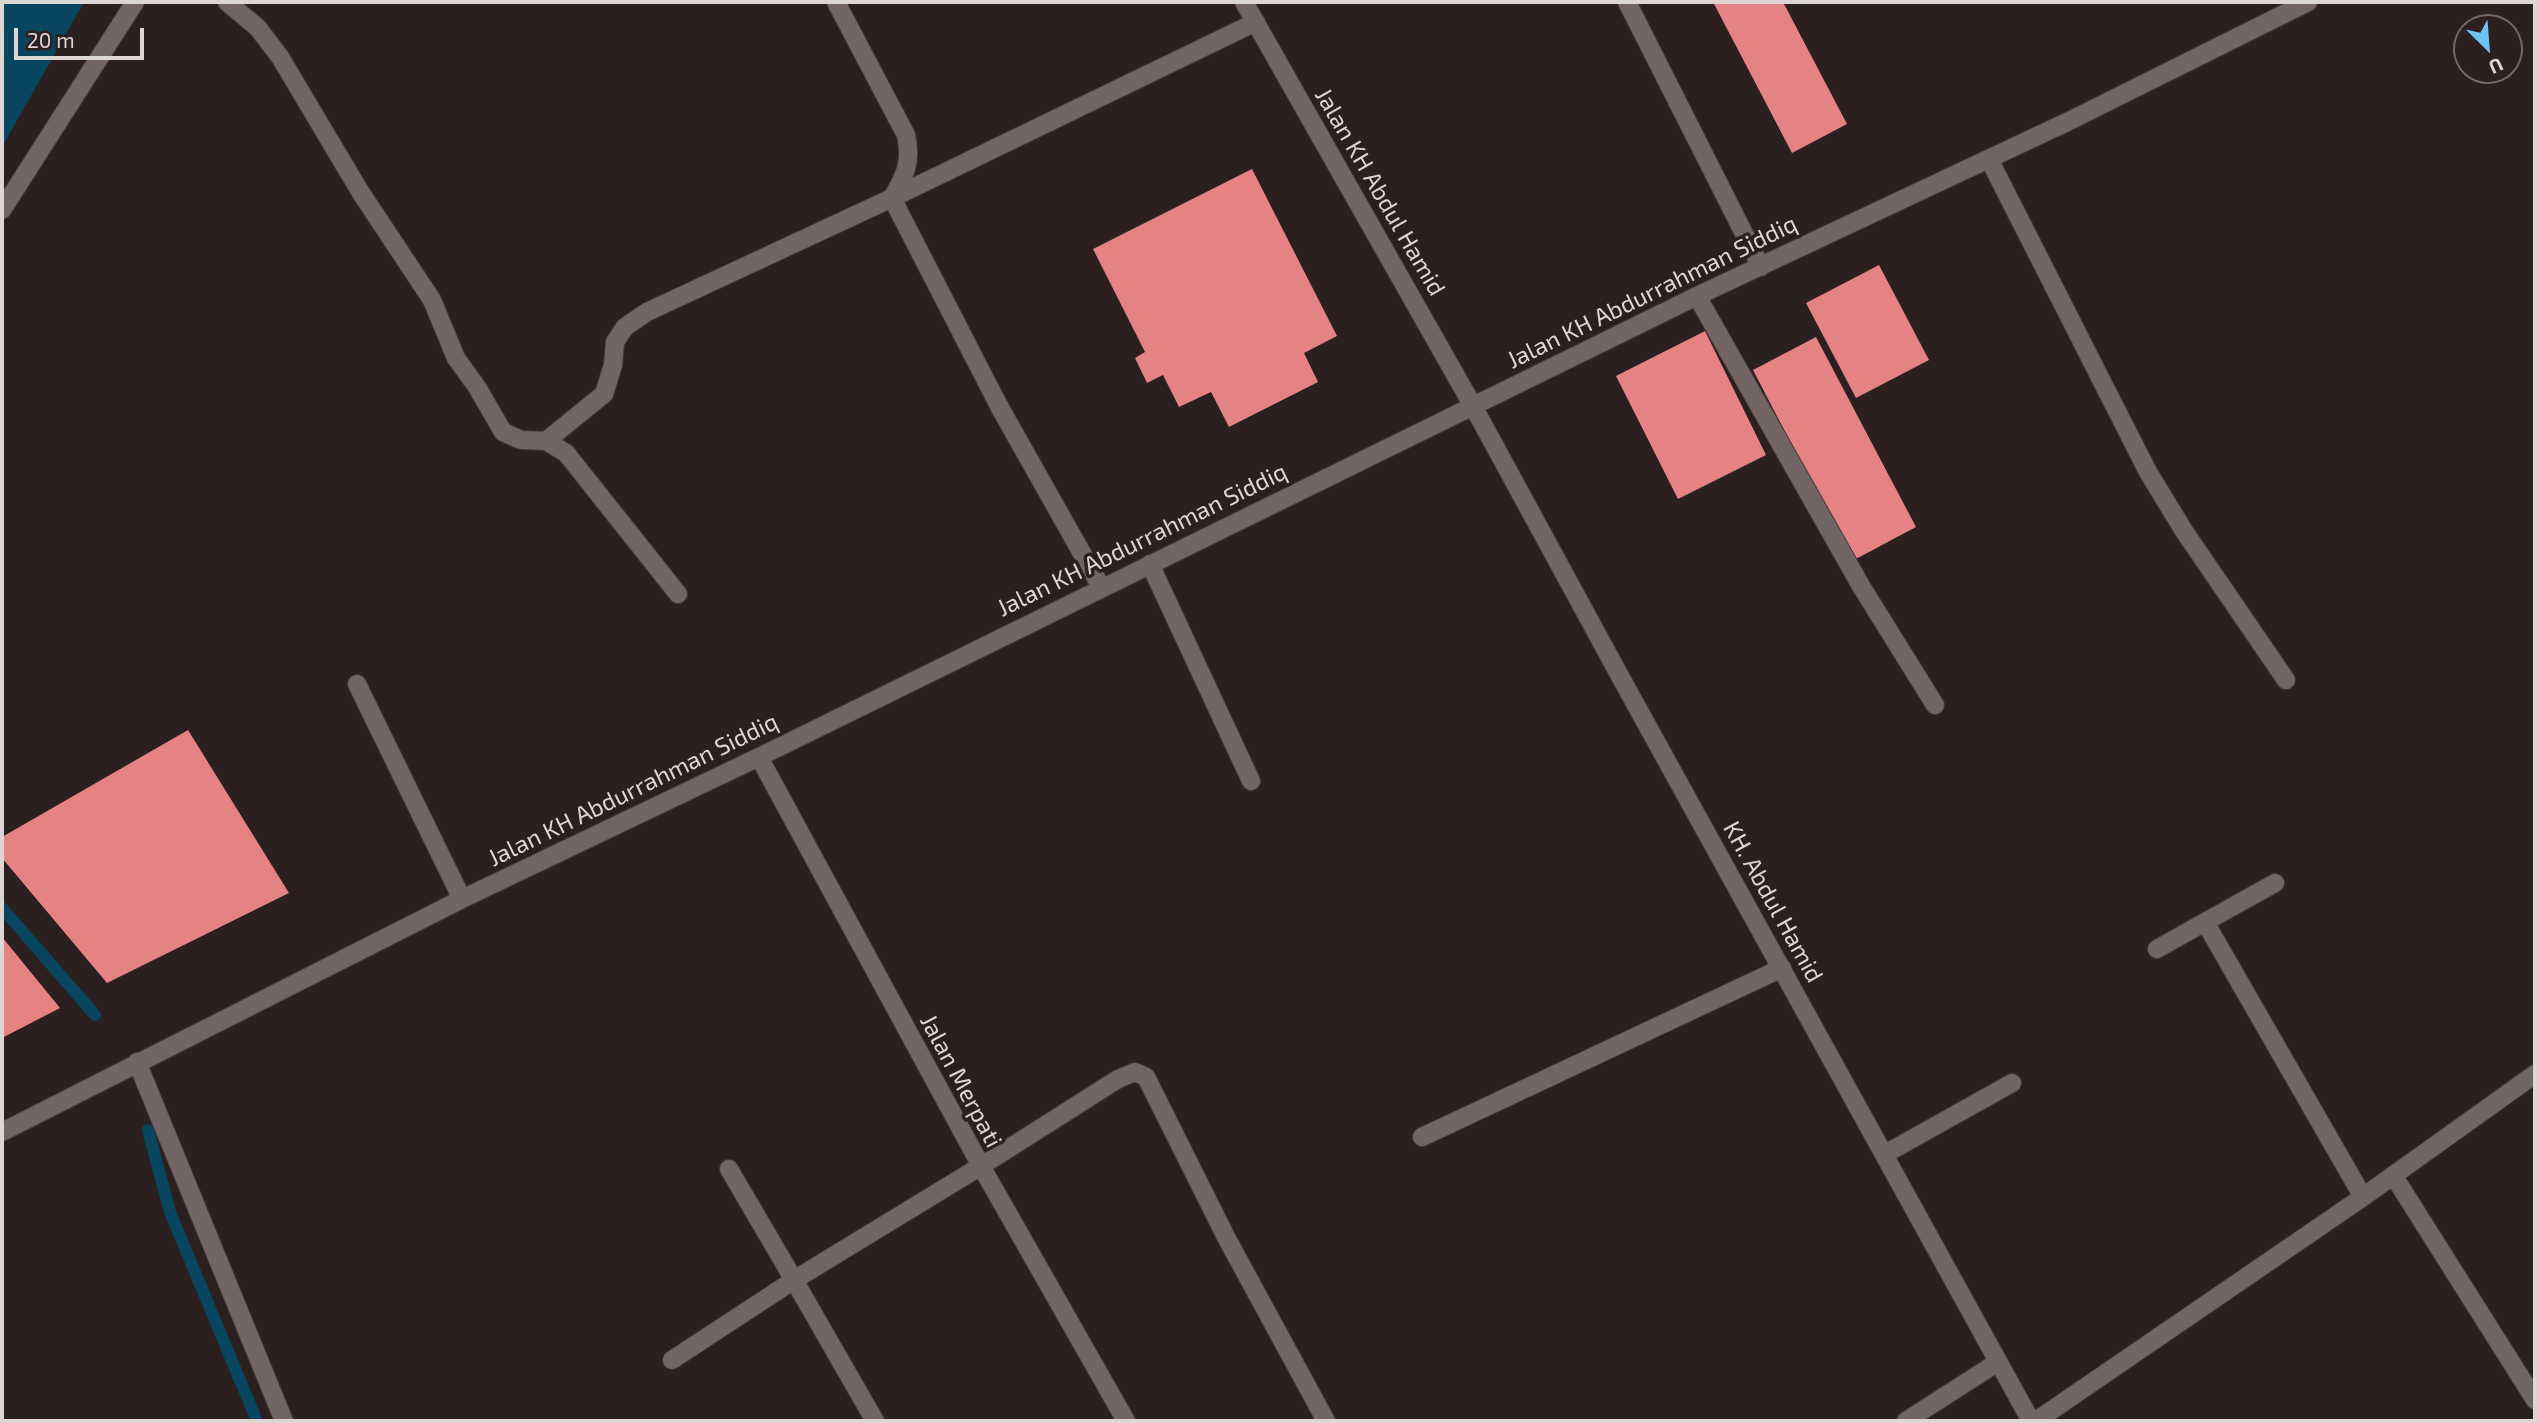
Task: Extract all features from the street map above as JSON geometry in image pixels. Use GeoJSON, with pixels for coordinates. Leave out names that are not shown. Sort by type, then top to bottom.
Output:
{"type":"FeatureCollection","features":[{"type":"Feature","properties":{"kind":"street"},"geometry":{"type":"LineString","coordinates":[[2,210],[135,2]]}},
{"type":"Feature","properties":{"kind":"street"},"geometry":{"type":"LineString","coordinates":[[227,2],[258,29],[280,57],[361,193],[432,300],[456,358],[477,387],[503,432],[521,440],[546,440],[566,453],[678,594]]}},
{"type":"Feature","properties":{"kind":"street"},"geometry":{"type":"LineString","coordinates":[[836,2],[906,135],[909,169],[892,198]]}},
{"type":"Feature","properties":{"kind":"street","name":"Jalan KH Abdul Hamid"},"geometry":{"type":"LineString","coordinates":[[1244,2],[1473,405]]}},
{"type":"Feature","properties":{"kind":"street"},"geometry":{"type":"LineString","coordinates":[[1627,2],[1761,267]]}},
{"type":"Feature","properties":{"kind":"street","name":"Jalan KH Abdurrahman Siddiq"},"geometry":{"type":"LineString","coordinates":[[2,1132],[463,899],[759,757],[1697,296],[2067,122],[2308,2]]}},
{"type":"Feature","properties":{"kind":"street"},"geometry":{"type":"LineString","coordinates":[[546,440],[604,394],[613,365],[615,342],[625,327],[647,312],[892,198],[1256,22]]}},
{"type":"Feature","properties":{"kind":"street"},"geometry":{"type":"LineString","coordinates":[[1989,159],[2148,471],[2184,531],[2286,680]]}},
{"type":"Feature","properties":{"kind":"street"},"geometry":{"type":"LineString","coordinates":[[892,198],[999,405],[1101,587]]}},
{"type":"Feature","properties":{"kind":"street"},"geometry":{"type":"LineString","coordinates":[[1697,296],[1861,586],[1935,705]]}},
{"type":"Feature","properties":{"kind":"street","name":"KH. Abdul Hamid"},"geometry":{"type":"LineString","coordinates":[[1473,405],[1998,1362],[2034,1421]]}},
{"type":"Feature","properties":{"kind":"street"},"geometry":{"type":"LineString","coordinates":[[1150,564],[1251,781]]}},
{"type":"Feature","properties":{"kind":"street"},"geometry":{"type":"LineString","coordinates":[[357,684],[463,899]]}},
{"type":"Feature","properties":{"kind":"street","name":"Jalan Merpati"},"geometry":{"type":"LineString","coordinates":[[672,1360],[794,1280],[981,1166],[759,757]]}},
{"type":"Feature","properties":{"kind":"street"},"geometry":{"type":"LineString","coordinates":[[2157,949],[2275,883]]}},
{"type":"Feature","properties":{"kind":"street"},"geometry":{"type":"LineString","coordinates":[[2205,922],[2363,1197]]}},
{"type":"Feature","properties":{"kind":"street"},"geometry":{"type":"LineString","coordinates":[[1422,1137],[1782,968]]}},
{"type":"Feature","properties":{"kind":"street"},"geometry":{"type":"LineString","coordinates":[[137,1062],[284,1421]]}},
{"type":"Feature","properties":{"kind":"street"},"geometry":{"type":"LineString","coordinates":[[1126,1421],[981,1166],[1129,1073],[1141,1073],[1146,1077],[1226,1237],[1326,1421]]}},
{"type":"Feature","properties":{"kind":"street"},"geometry":{"type":"LineString","coordinates":[[2034,1421],[2363,1197],[2535,1074]]}},
{"type":"Feature","properties":{"kind":"street"},"geometry":{"type":"LineString","coordinates":[[1885,1154],[2012,1083]]}},
{"type":"Feature","properties":{"kind":"street"},"geometry":{"type":"LineString","coordinates":[[729,1169],[875,1421]]}},
{"type":"Feature","properties":{"kind":"street"},"geometry":{"type":"LineString","coordinates":[[2393,1175],[2535,1400]]}},
{"type":"Feature","properties":{"kind":"street"},"geometry":{"type":"LineString","coordinates":[[1906,1421],[1998,1362]]}},
{"type":"Feature","properties":{"kind":"water"},"geometry":{"type":"Polygon","coordinates":[[[2,2],[84,2],[2,147],[2,2]]]}},
{"type":"Feature","properties":{"kind":"building"},"geometry":{"type":"Polygon","coordinates":[[[1713,2],[1783,2],[1847,124],[1792,153],[1713,2]]]}},
{"type":"Feature","properties":{"kind":"building"},"geometry":{"type":"Polygon","coordinates":[[[1252,169],[1337,336],[1304,353],[1318,382],[1229,427],[1211,392],[1179,407],[1163,375],[1147,383],[1135,358],[1145,352],[1093,249],[1252,169]]]}},
{"type":"Feature","properties":{"kind":"building"},"geometry":{"type":"Polygon","coordinates":[[[1879,265],[1929,360],[1856,398],[1806,303],[1879,265]]]}},
{"type":"Feature","properties":{"kind":"building"},"geometry":{"type":"Polygon","coordinates":[[[1705,331],[1766,455],[1678,499],[1616,376],[1705,331]]]}},
{"type":"Feature","properties":{"kind":"building"},"geometry":{"type":"Polygon","coordinates":[[[1816,337],[1916,527],[1852,561],[1753,370],[1816,337]]]}},
{"type":"Feature","properties":{"kind":"building"},"geometry":{"type":"Polygon","coordinates":[[[188,730],[289,893],[107,983],[2,858],[2,837],[188,730]]]}},
{"type":"Feature","properties":{"kind":"building"},"geometry":{"type":"Polygon","coordinates":[[[2,937],[60,1008],[2,1038],[2,937]]]}},
{"type":"Feature","properties":{"kind":"waterway"},"geometry":{"type":"LineString","coordinates":[[2,908],[95,1015]]}},
{"type":"Feature","properties":{"kind":"waterway"},"geometry":{"type":"LineString","coordinates":[[148,1130],[170,1212],[257,1421]]}}]}
